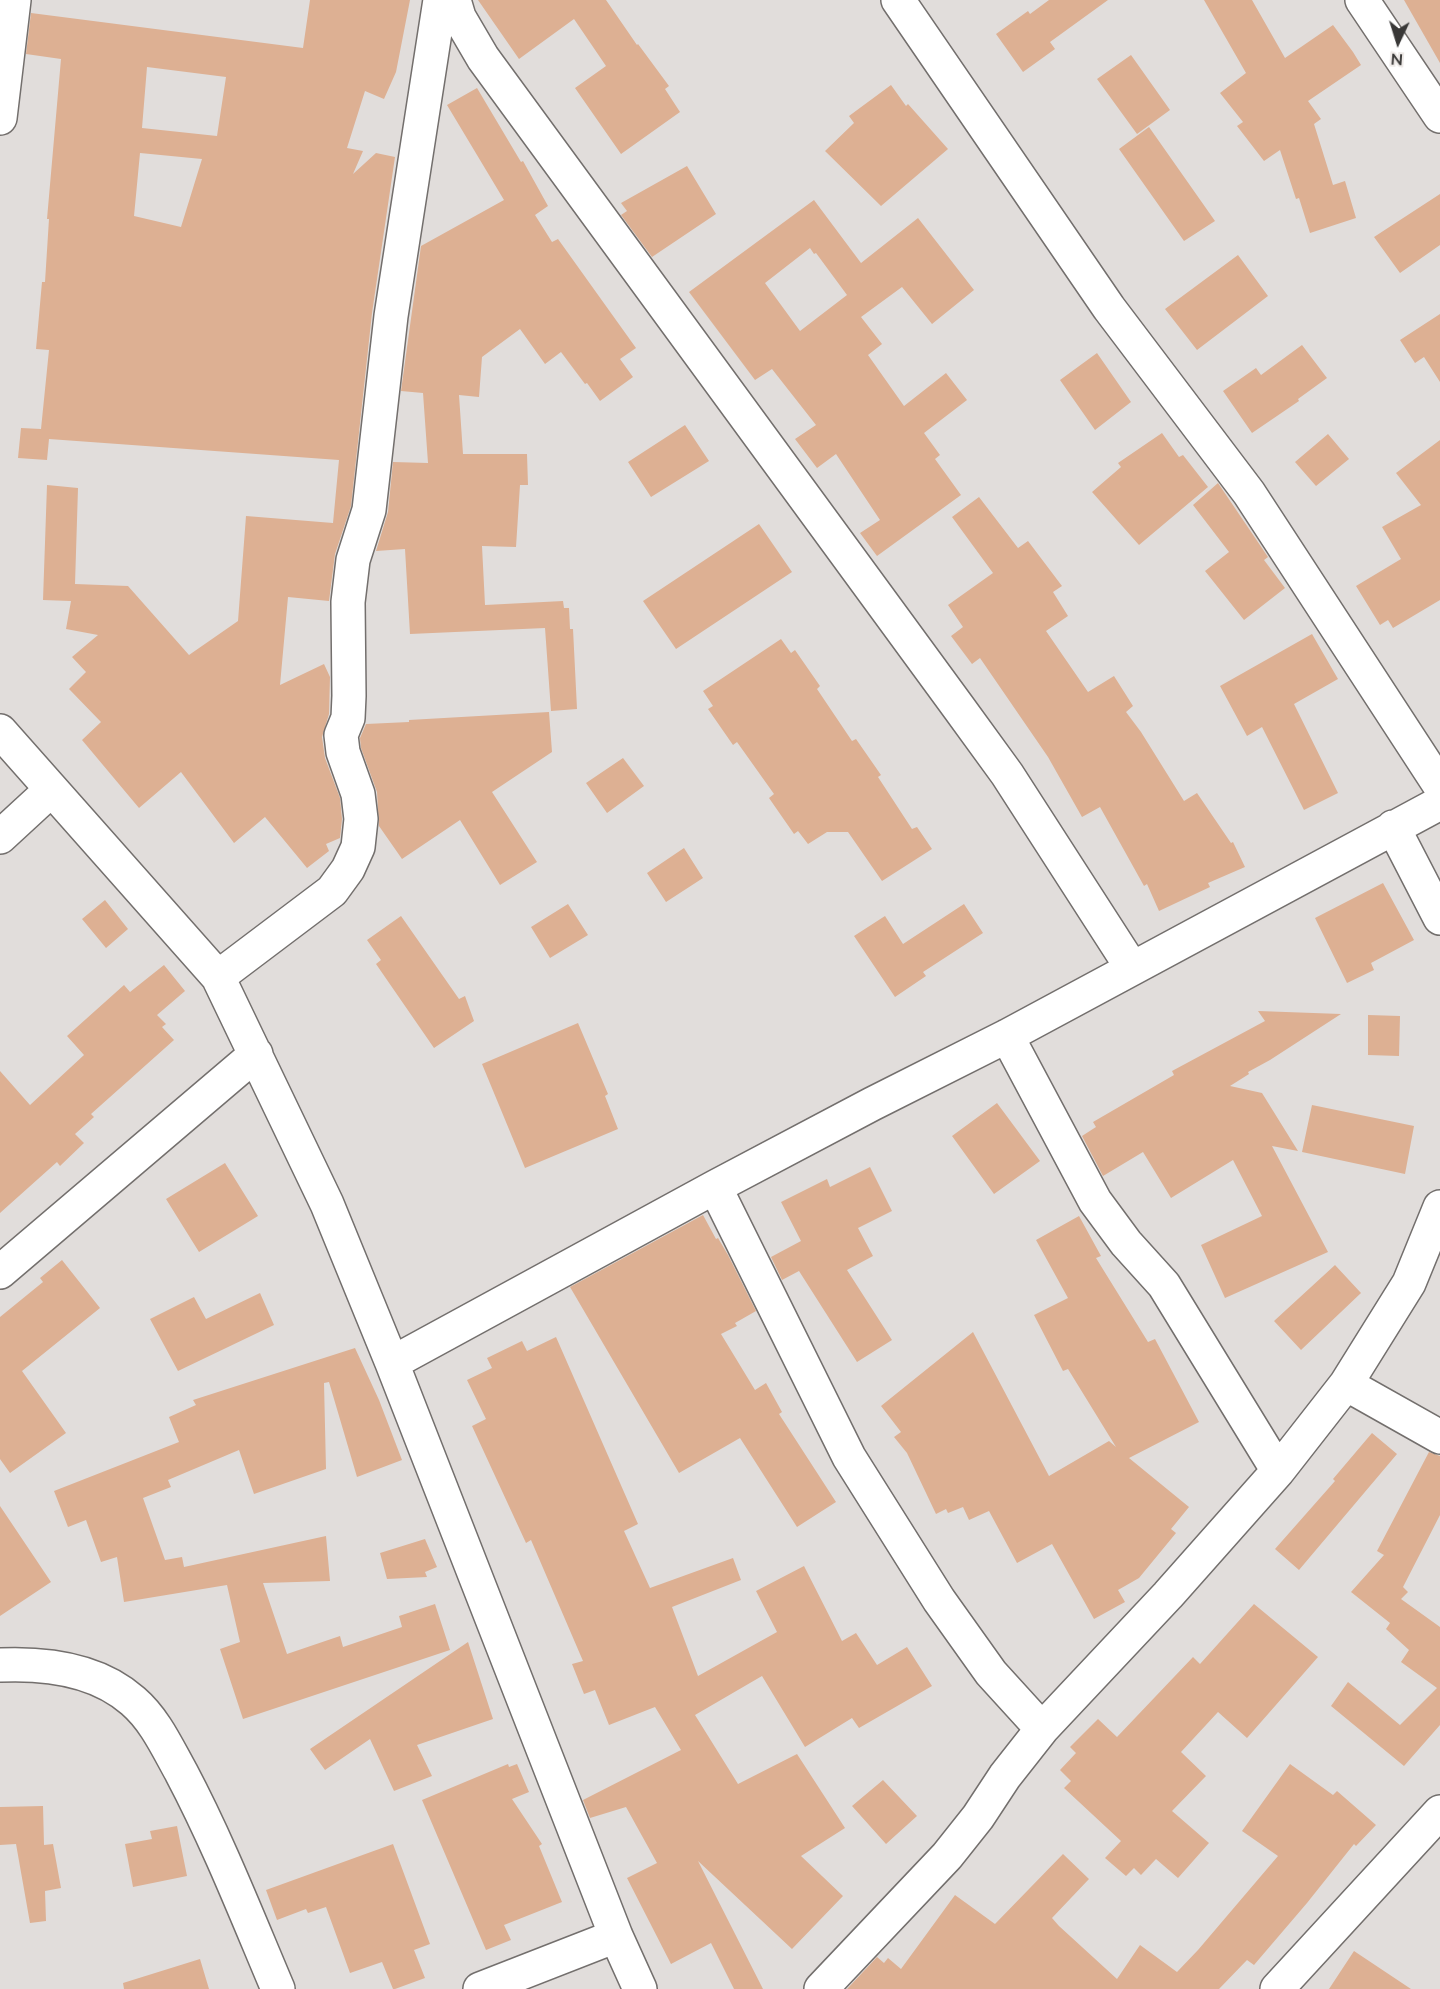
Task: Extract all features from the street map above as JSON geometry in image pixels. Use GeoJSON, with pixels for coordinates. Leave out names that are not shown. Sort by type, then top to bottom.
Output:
{"type":"FeatureCollection","features":[{"type":"Feature","properties":{"kind":"street"},"geometry":{"type":"LineString","coordinates":[[0,118],[14,0]]}},
{"type":"Feature","properties":{"kind":"street"},"geometry":{"type":"LineString","coordinates":[[218,977],[332,891],[348,869],[358,847],[361,819],[358,794],[343,752],[341,735],[348,718],[348,602],[353,560],[369,510],[391,315],[440,0]]}},
{"type":"Feature","properties":{"kind":"street"},"geometry":{"type":"LineString","coordinates":[[454,0],[459,17],[483,58],[1007,774],[1132,968]]}},
{"type":"Feature","properties":{"kind":"street"},"geometry":{"type":"LineString","coordinates":[[898,0],[1109,309],[1249,493],[1440,786]]}},
{"type":"Feature","properties":{"kind":"street"},"geometry":{"type":"LineString","coordinates":[[1362,0],[1440,116]]}},
{"type":"Feature","properties":{"kind":"street"},"geometry":{"type":"LineString","coordinates":[[0,731],[218,977],[327,1204],[639,1989]]}},
{"type":"Feature","properties":{"kind":"street"},"geometry":{"type":"LineString","coordinates":[[0,837],[51,790]]}},
{"type":"Feature","properties":{"kind":"street"},"geometry":{"type":"LineString","coordinates":[[392,1363],[715,1187],[1006,1036],[1440,803]]}},
{"type":"Feature","properties":{"kind":"street"},"geometry":{"type":"LineString","coordinates":[[1394,828],[1440,918]]}},
{"type":"Feature","properties":{"kind":"street"},"geometry":{"type":"LineString","coordinates":[[1006,1036],[1095,1201],[1126,1243],[1164,1285],[1278,1471]]}},
{"type":"Feature","properties":{"kind":"street"},"geometry":{"type":"LineString","coordinates":[[0,1272],[256,1054]]}},
{"type":"Feature","properties":{"kind":"street"},"geometry":{"type":"LineString","coordinates":[[715,1187],[849,1458],[939,1600],[978,1655],[991,1673],[1042,1729]]}},
{"type":"Feature","properties":{"kind":"street"},"geometry":{"type":"LineString","coordinates":[[821,1989],[946,1856],[978,1817],[1005,1776],[1042,1729],[1168,1595],[1278,1471],[1346,1384],[1409,1283],[1440,1208]]}},
{"type":"Feature","properties":{"kind":"street"},"geometry":{"type":"LineString","coordinates":[[1346,1384],[1440,1437]]}},
{"type":"Feature","properties":{"kind":"street"},"geometry":{"type":"LineString","coordinates":[[0,1665],[52,1666],[92,1675],[132,1700],[155,1725],[202,1812],[278,1989]]}},
{"type":"Feature","properties":{"kind":"street"},"geometry":{"type":"LineString","coordinates":[[1277,1989],[1440,1812]]}},
{"type":"Feature","properties":{"kind":"street"},"geometry":{"type":"LineString","coordinates":[[480,1989],[616,1936]]}},
{"type":"Feature","properties":{"kind":"building"},"geometry":{"type":"Polygon","coordinates":[[[310,0],[410,0],[396,72],[384,99],[365,91],[347,148],[363,151],[353,174],[376,153],[395,157],[372,313],[351,506],[335,554],[329,601],[288,597],[280,685],[324,664],[330,677],[329,714],[322,737],[325,758],[340,798],[342,819],[340,838],[326,844],[329,851],[307,868],[265,817],[234,843],[181,772],[139,808],[82,740],[101,722],[69,689],[86,672],[72,657],[98,635],[66,629],[71,601],[43,600],[47,485],[78,488],[75,584],[128,586],[189,655],[238,621],[246,516],[333,523],[339,460],[49,439],[47,460],[18,458],[21,428],[41,429],[49,350],[36,349],[42,282],[45,282],[49,219],[47,219],[61,59],[26,54],[31,13],[303,48],[310,0]],[[147,67],[142,128],[217,136],[226,77],[147,67]],[[140,153],[134,216],[181,227],[202,159],[140,153]]]}},
{"type":"Feature","properties":{"kind":"building"},"geometry":{"type":"Polygon","coordinates":[[[478,0],[606,0],[669,86],[665,89],[680,112],[621,154],[575,88],[606,66],[574,19],[519,59],[478,0]]]}},
{"type":"Feature","properties":{"kind":"building"},"geometry":{"type":"Polygon","coordinates":[[[1049,0],[1108,0],[1050,42],[1055,49],[1023,72],[996,34],[1028,11],[1030,14],[1049,0]]]}},
{"type":"Feature","properties":{"kind":"building"},"geometry":{"type":"Polygon","coordinates":[[[1204,0],[1252,0],[1285,58],[1333,25],[1353,52],[1361,65],[1308,101],[1321,119],[1314,124],[1333,185],[1345,181],[1356,218],[1310,233],[1280,150],[1264,161],[1237,126],[1243,122],[1220,93],[1246,73],[1204,0]]]}},
{"type":"Feature","properties":{"kind":"building"},"geometry":{"type":"Polygon","coordinates":[[[1404,0],[1440,0],[1440,63],[1404,0]]]}},
{"type":"Feature","properties":{"kind":"building"},"geometry":{"type":"Polygon","coordinates":[[[1131,55],[1170,110],[1137,134],[1097,79],[1131,55]]]}},
{"type":"Feature","properties":{"kind":"building"},"geometry":{"type":"Polygon","coordinates":[[[891,85],[906,106],[908,104],[948,149],[881,206],[825,151],[854,123],[849,116],[891,85]]]}},
{"type":"Feature","properties":{"kind":"building"},"geometry":{"type":"Polygon","coordinates":[[[477,88],[548,206],[535,215],[552,242],[558,239],[636,348],[620,359],[633,377],[600,401],[561,352],[545,364],[520,329],[482,357],[479,397],[459,395],[463,454],[527,454],[528,485],[520,485],[516,547],[482,546],[485,605],[563,601],[564,608],[569,608],[570,629],[573,629],[577,709],[551,711],[545,628],[410,634],[405,549],[376,551],[388,512],[393,462],[428,463],[423,393],[401,391],[421,246],[504,200],[447,105],[477,88]]]}},
{"type":"Feature","properties":{"kind":"building"},"geometry":{"type":"Polygon","coordinates":[[[1149,127],[1215,221],[1184,241],[1119,149],[1149,127]]]}},
{"type":"Feature","properties":{"kind":"building"},"geometry":{"type":"Polygon","coordinates":[[[687,166],[716,214],[652,257],[621,215],[627,211],[621,203],[687,166]]]}},
{"type":"Feature","properties":{"kind":"building"},"geometry":{"type":"Polygon","coordinates":[[[1440,194],[1440,245],[1400,273],[1374,237],[1440,194]]]}},
{"type":"Feature","properties":{"kind":"building"},"geometry":{"type":"Polygon","coordinates":[[[814,200],[861,263],[918,218],[974,290],[932,324],[902,287],[861,317],[882,344],[868,355],[904,406],[946,373],[967,400],[924,433],[940,455],[935,459],[961,495],[877,556],[860,533],[880,520],[836,454],[817,468],[795,439],[816,425],[772,369],[755,380],[689,292],[814,200]],[[810,248],[765,283],[800,331],[847,295],[816,253],[814,254],[810,248]]]}},
{"type":"Feature","properties":{"kind":"building"},"geometry":{"type":"Polygon","coordinates":[[[1238,255],[1268,296],[1197,350],[1165,309],[1238,255]]]}},
{"type":"Feature","properties":{"kind":"building"},"geometry":{"type":"Polygon","coordinates":[[[1440,314],[1440,382],[1424,357],[1415,363],[1400,340],[1440,314]]]}},
{"type":"Feature","properties":{"kind":"building"},"geometry":{"type":"Polygon","coordinates":[[[1302,345],[1327,378],[1298,399],[1299,401],[1252,433],[1223,391],[1256,368],[1261,375],[1302,345]]]}},
{"type":"Feature","properties":{"kind":"building"},"geometry":{"type":"Polygon","coordinates":[[[1097,353],[1131,402],[1095,430],[1060,380],[1097,353]]]}},
{"type":"Feature","properties":{"kind":"building"},"geometry":{"type":"Polygon","coordinates":[[[685,425],[709,461],[651,497],[628,462],[685,425]]]}},
{"type":"Feature","properties":{"kind":"building"},"geometry":{"type":"Polygon","coordinates":[[[1162,433],[1179,457],[1183,455],[1208,487],[1139,545],[1092,492],[1121,467],[1118,463],[1162,433]]]}},
{"type":"Feature","properties":{"kind":"building"},"geometry":{"type":"Polygon","coordinates":[[[1328,434],[1349,459],[1316,486],[1295,462],[1328,434]]]}},
{"type":"Feature","properties":{"kind":"building"},"geometry":{"type":"Polygon","coordinates":[[[1440,440],[1440,600],[1393,628],[1388,620],[1380,625],[1356,586],[1401,559],[1382,527],[1421,505],[1396,473],[1440,440]]]}},
{"type":"Feature","properties":{"kind":"building"},"geometry":{"type":"Polygon","coordinates":[[[1218,483],[1268,557],[1264,560],[1285,588],[1244,620],[1205,571],[1229,552],[1193,505],[1218,483]]]}},
{"type":"Feature","properties":{"kind":"building"},"geometry":{"type":"Polygon","coordinates":[[[979,497],[1018,548],[1028,541],[1062,586],[1053,592],[1068,616],[1046,631],[1088,692],[1114,676],[1133,706],[1126,712],[1184,801],[1197,793],[1231,843],[1233,842],[1245,867],[1208,883],[1210,887],[1159,911],[1147,884],[1144,886],[1100,807],[1082,817],[1048,757],[980,658],[972,664],[951,636],[963,627],[948,605],[993,573],[952,517],[979,497]]]}},
{"type":"Feature","properties":{"kind":"building"},"geometry":{"type":"Polygon","coordinates":[[[759,524],[792,572],[676,649],[643,601],[759,524]]]}},
{"type":"Feature","properties":{"kind":"building"},"geometry":{"type":"Polygon","coordinates":[[[1312,634],[1338,679],[1294,704],[1338,793],[1304,810],[1262,727],[1247,736],[1220,686],[1312,634]]]}},
{"type":"Feature","properties":{"kind":"building"},"geometry":{"type":"Polygon","coordinates":[[[781,639],[791,653],[795,650],[820,686],[817,689],[852,741],[856,739],[881,775],[878,777],[912,829],[917,827],[932,849],[882,881],[848,832],[827,832],[808,844],[798,831],[794,834],[769,798],[774,794],[737,742],[733,745],[708,709],[713,706],[703,691],[781,639]]]}},
{"type":"Feature","properties":{"kind":"building"},"geometry":{"type":"Polygon","coordinates":[[[549,712],[552,752],[492,792],[537,862],[500,885],[460,820],[402,859],[379,826],[377,792],[361,748],[360,738],[366,724],[549,712]]]}},
{"type":"Feature","properties":{"kind":"building"},"geometry":{"type":"Polygon","coordinates":[[[623,758],[644,786],[607,813],[586,783],[623,758]]]}},
{"type":"Feature","properties":{"kind":"building"},"geometry":{"type":"Polygon","coordinates":[[[684,848],[703,878],[666,902],[647,873],[684,848]]]}},
{"type":"Feature","properties":{"kind":"building"},"geometry":{"type":"Polygon","coordinates":[[[1383,883],[1414,940],[1371,963],[1374,970],[1347,983],[1315,918],[1383,883]]]}},
{"type":"Feature","properties":{"kind":"building"},"geometry":{"type":"Polygon","coordinates":[[[105,900],[128,929],[106,948],[82,919],[105,900]]]}},
{"type":"Feature","properties":{"kind":"building"},"geometry":{"type":"Polygon","coordinates":[[[568,904],[588,935],[550,958],[531,927],[568,904]]]}},
{"type":"Feature","properties":{"kind":"building"},"geometry":{"type":"Polygon","coordinates":[[[964,904],[983,933],[923,972],[926,976],[895,997],[854,936],[885,916],[903,944],[964,904]]]}},
{"type":"Feature","properties":{"kind":"building"},"geometry":{"type":"Polygon","coordinates":[[[401,916],[459,999],[465,996],[474,1021],[434,1048],[376,964],[381,960],[367,940],[401,916]]]}},
{"type":"Feature","properties":{"kind":"building"},"geometry":{"type":"Polygon","coordinates":[[[164,965],[185,991],[157,1015],[166,1024],[162,1027],[174,1040],[91,1114],[94,1117],[75,1134],[84,1143],[60,1166],[57,1162],[0,1213],[0,1071],[30,1105],[84,1055],[67,1036],[124,985],[130,992],[164,965]]]}},
{"type":"Feature","properties":{"kind":"building"},"geometry":{"type":"Polygon","coordinates":[[[1258,1011],[1341,1014],[1248,1072],[1249,1074],[1230,1086],[1262,1093],[1298,1151],[1272,1146],[1328,1252],[1225,1298],[1201,1245],[1262,1216],[1233,1160],[1171,1198],[1143,1152],[1103,1176],[1082,1136],[1096,1127],[1093,1122],[1174,1075],[1172,1071],[1265,1021],[1258,1011]]]}},
{"type":"Feature","properties":{"kind":"building"},"geometry":{"type":"Polygon","coordinates":[[[1368,1015],[1400,1016],[1399,1056],[1368,1055],[1368,1015]]]}},
{"type":"Feature","properties":{"kind":"building"},"geometry":{"type":"Polygon","coordinates":[[[578,1023],[608,1094],[605,1096],[618,1129],[525,1168],[482,1064],[578,1023]]]}},
{"type":"Feature","properties":{"kind":"building"},"geometry":{"type":"Polygon","coordinates":[[[997,1103],[1040,1161],[994,1194],[952,1136],[997,1103]]]}},
{"type":"Feature","properties":{"kind":"building"},"geometry":{"type":"Polygon","coordinates":[[[1312,1105],[1414,1126],[1405,1174],[1302,1152],[1312,1105]]]}},
{"type":"Feature","properties":{"kind":"building"},"geometry":{"type":"Polygon","coordinates":[[[225,1163],[258,1216],[199,1252],[166,1199],[225,1163]]]}},
{"type":"Feature","properties":{"kind":"building"},"geometry":{"type":"Polygon","coordinates":[[[870,1167],[892,1211],[858,1228],[873,1256],[847,1270],[892,1340],[857,1362],[799,1271],[782,1280],[771,1257],[801,1241],[781,1202],[827,1179],[830,1187],[870,1167]]]}},
{"type":"Feature","properties":{"kind":"building"},"geometry":{"type":"Polygon","coordinates":[[[703,1215],[728,1255],[756,1311],[735,1323],[737,1326],[721,1334],[755,1390],[766,1383],[782,1412],[779,1414],[836,1502],[797,1527],[740,1438],[679,1473],[570,1287],[703,1215]]]}},
{"type":"Feature","properties":{"kind":"building"},"geometry":{"type":"Polygon","coordinates":[[[1079,1216],[1101,1256],[1096,1258],[1148,1342],[1155,1339],[1199,1422],[1129,1458],[1189,1507],[1171,1529],[1176,1533],[1139,1578],[1118,1590],[1125,1602],[1094,1619],[1052,1544],[1017,1563],[989,1511],[969,1520],[963,1507],[948,1513],[946,1509],[936,1514],[907,1453],[894,1437],[901,1432],[881,1406],[973,1332],[1049,1476],[1109,1441],[1116,1447],[1068,1369],[1063,1371],[1034,1315],[1068,1298],[1036,1240],[1079,1216]]]}},
{"type":"Feature","properties":{"kind":"building"},"geometry":{"type":"Polygon","coordinates":[[[62,1260],[100,1308],[22,1371],[66,1433],[10,1473],[0,1459],[0,1317],[43,1282],[40,1278],[62,1260]]]}},
{"type":"Feature","properties":{"kind":"building"},"geometry":{"type":"Polygon","coordinates":[[[1335,1265],[1361,1293],[1301,1350],[1274,1321],[1335,1265]]]}},
{"type":"Feature","properties":{"kind":"building"},"geometry":{"type":"Polygon","coordinates":[[[260,1293],[274,1325],[178,1371],[150,1319],[194,1297],[206,1319],[260,1293]]]}},
{"type":"Feature","properties":{"kind":"building"},"geometry":{"type":"Polygon","coordinates":[[[556,1337],[638,1524],[624,1531],[650,1588],[733,1558],[741,1580],[672,1607],[698,1676],[777,1632],[756,1591],[804,1566],[842,1641],[856,1633],[877,1665],[907,1647],[932,1686],[859,1728],[852,1718],[805,1747],[762,1676],[695,1715],[738,1784],[797,1754],[845,1828],[801,1856],[843,1896],[792,1949],[698,1861],[763,1989],[734,1989],[711,1943],[671,1964],[627,1878],[657,1863],[626,1807],[590,1818],[583,1800],[681,1750],[655,1707],[609,1725],[595,1690],[584,1694],[572,1664],[583,1661],[531,1540],[526,1543],[472,1426],[486,1419],[467,1380],[492,1368],[487,1358],[522,1341],[527,1351],[556,1337]]]}},
{"type":"Feature","properties":{"kind":"building"},"geometry":{"type":"Polygon","coordinates":[[[355,1348],[379,1400],[402,1460],[357,1477],[329,1382],[324,1383],[326,1469],[254,1494],[239,1450],[168,1480],[171,1487],[143,1498],[165,1560],[182,1557],[184,1567],[326,1536],[330,1581],[263,1583],[287,1654],[340,1636],[343,1647],[402,1627],[399,1616],[435,1604],[450,1650],[243,1719],[220,1649],[240,1642],[227,1585],[124,1602],[117,1557],[101,1562],[86,1520],[68,1527],[54,1491],[179,1442],[169,1417],[196,1405],[193,1400],[355,1348]]]}},
{"type":"Feature","properties":{"kind":"building"},"geometry":{"type":"Polygon","coordinates":[[[1372,1433],[1397,1454],[1299,1570],[1275,1549],[1335,1481],[1333,1479],[1372,1433]]]}},
{"type":"Feature","properties":{"kind":"building"},"geometry":{"type":"Polygon","coordinates":[[[1429,1452],[1440,1456],[1440,1515],[1403,1587],[1408,1592],[1401,1599],[1440,1627],[1440,1725],[1404,1766],[1331,1706],[1348,1682],[1400,1725],[1437,1688],[1401,1662],[1409,1650],[1386,1629],[1390,1623],[1351,1592],[1384,1555],[1377,1551],[1429,1452]]]}},
{"type":"Feature","properties":{"kind":"building"},"geometry":{"type":"Polygon","coordinates":[[[0,1506],[51,1582],[0,1616],[0,1506]]]}},
{"type":"Feature","properties":{"kind":"building"},"geometry":{"type":"Polygon","coordinates":[[[425,1539],[437,1567],[425,1572],[427,1577],[387,1579],[380,1553],[425,1539]]]}},
{"type":"Feature","properties":{"kind":"building"},"geometry":{"type":"Polygon","coordinates":[[[1254,1604],[1318,1657],[1247,1738],[1218,1712],[1181,1752],[1206,1776],[1172,1811],[1209,1843],[1178,1878],[1156,1859],[1141,1875],[1134,1868],[1126,1876],[1105,1858],[1121,1841],[1064,1788],[1071,1781],[1060,1770],[1076,1753],[1070,1747],[1098,1719],[1117,1737],[1193,1657],[1200,1664],[1254,1604]]]}},
{"type":"Feature","properties":{"kind":"building"},"geometry":{"type":"Polygon","coordinates":[[[468,1642],[493,1719],[417,1745],[432,1776],[394,1791],[370,1739],[325,1770],[310,1749],[468,1642]]]}},
{"type":"Feature","properties":{"kind":"building"},"geometry":{"type":"Polygon","coordinates":[[[508,1764],[509,1767],[517,1764],[529,1792],[512,1799],[542,1844],[539,1846],[562,1902],[504,1925],[511,1940],[486,1950],[422,1800],[508,1764]]]}},
{"type":"Feature","properties":{"kind":"building"},"geometry":{"type":"Polygon","coordinates":[[[1290,1764],[1333,1795],[1337,1791],[1376,1825],[1356,1846],[1354,1844],[1254,1965],[1247,1960],[1219,1989],[847,1989],[877,1957],[884,1963],[888,1958],[901,1969],[955,1895],[995,1924],[1063,1854],[1089,1879],[1052,1918],[1059,1926],[1117,1979],[1140,1945],[1177,1972],[1278,1856],[1242,1831],[1290,1764]]]}},
{"type":"Feature","properties":{"kind":"building"},"geometry":{"type":"Polygon","coordinates":[[[883,1780],[917,1816],[886,1844],[852,1806],[883,1780]]]}},
{"type":"Feature","properties":{"kind":"building"},"geometry":{"type":"Polygon","coordinates":[[[43,1806],[44,1845],[53,1844],[61,1888],[45,1891],[46,1921],[30,1923],[16,1844],[0,1845],[0,1807],[43,1806]]]}},
{"type":"Feature","properties":{"kind":"building"},"geometry":{"type":"Polygon","coordinates":[[[177,1826],[187,1876],[133,1887],[125,1844],[152,1839],[150,1831],[177,1826]]]}},
{"type":"Feature","properties":{"kind":"building"},"geometry":{"type":"Polygon","coordinates":[[[393,1844],[430,1944],[414,1950],[425,1978],[395,1989],[393,1989],[382,1962],[350,1973],[326,1907],[308,1913],[306,1909],[277,1920],[266,1890],[393,1844]]]}},
{"type":"Feature","properties":{"kind":"building"},"geometry":{"type":"Polygon","coordinates":[[[1354,1951],[1411,1989],[1329,1989],[1354,1951]]]}},
{"type":"Feature","properties":{"kind":"building"},"geometry":{"type":"Polygon","coordinates":[[[200,1959],[209,1989],[124,1989],[123,1983],[200,1959]]]}}]}
